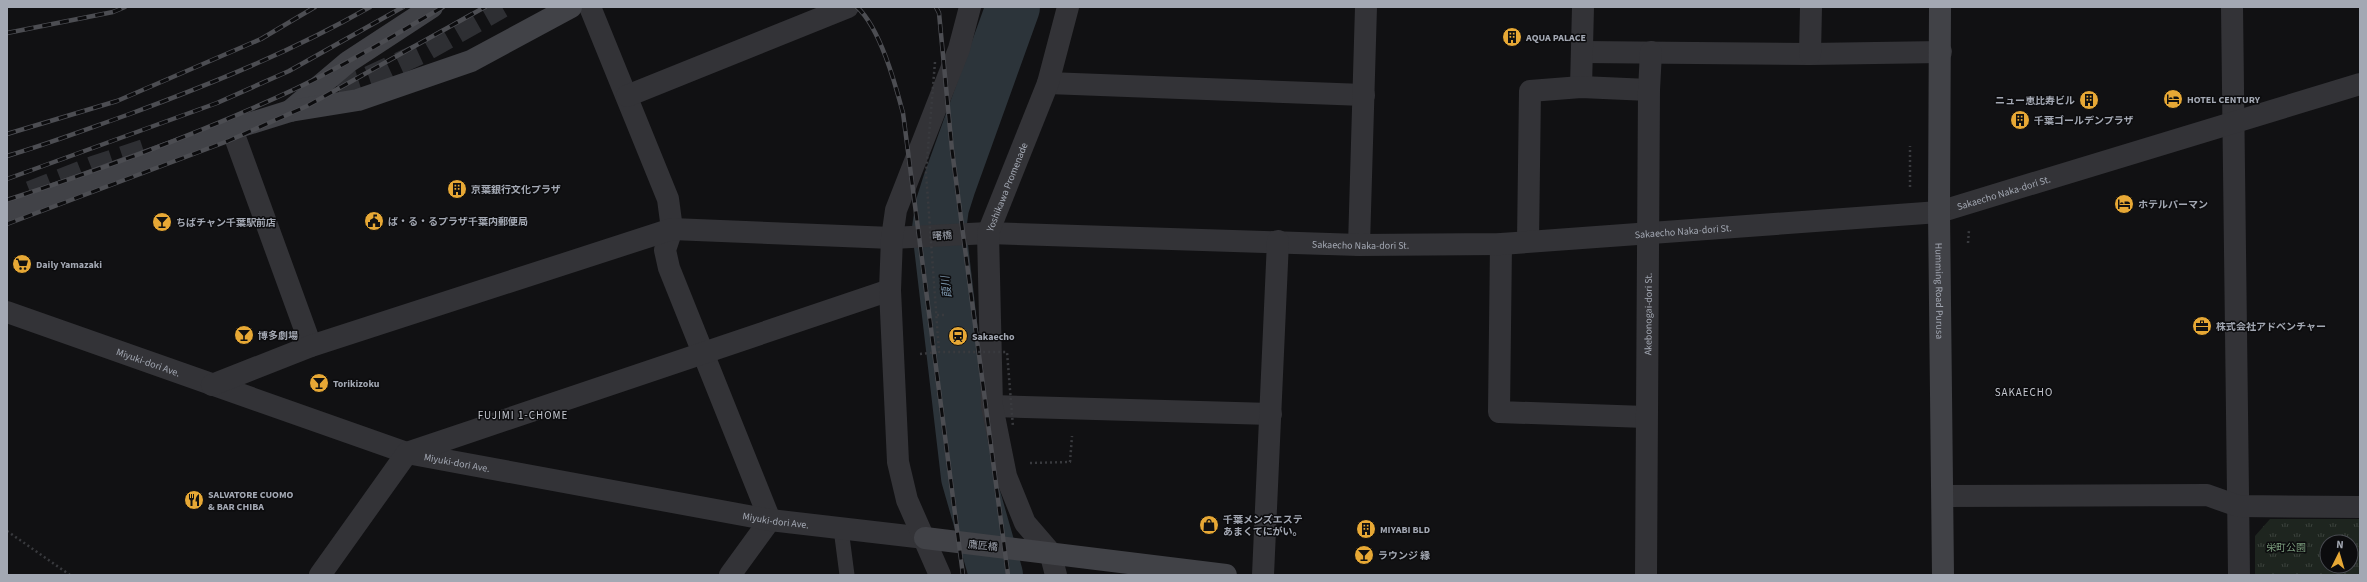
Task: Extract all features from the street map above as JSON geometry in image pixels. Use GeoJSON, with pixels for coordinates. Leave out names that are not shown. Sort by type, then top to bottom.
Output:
{"type":"FeatureCollection","features":[{"type":"Feature","properties":{"kind":"street"},"geometry":{"type":"LineString","coordinates":[[290,111],[348,62],[432,7]]}},
{"type":"Feature","properties":{"kind":"street"},"geometry":{"type":"LineString","coordinates":[[7,211],[232,129],[290,111],[358,100],[471,61],[571,7]]}},
{"type":"Feature","properties":{"kind":"street"},"geometry":{"type":"LineString","coordinates":[[590,7],[668,199],[672,229],[665,250],[669,268],[702,354],[770,520],[730,575]]}},
{"type":"Feature","properties":{"kind":"street"},"geometry":{"type":"LineString","coordinates":[[627,96],[848,7]]}},
{"type":"Feature","properties":{"kind":"street"},"geometry":{"type":"LineString","coordinates":[[940,575],[908,500],[898,462],[890,290],[892,238],[896,210],[959,49],[970,7]]}},
{"type":"Feature","properties":{"kind":"street","name":"Yoshikawa Promenade"},"geometry":{"type":"LineString","coordinates":[[1056,575],[1050,552],[1026,524],[1006,476],[992,406],[988,233],[1048,83],[1068,7]]}},
{"type":"Feature","properties":{"kind":"street"},"geometry":{"type":"LineString","coordinates":[[1359,245],[1366,7]]}},
{"type":"Feature","properties":{"kind":"street"},"geometry":{"type":"LineString","coordinates":[[1581,87],[1582,7]]}},
{"type":"Feature","properties":{"kind":"street"},"geometry":{"type":"LineString","coordinates":[[1810,54],[1811,7]]}},
{"type":"Feature","properties":{"kind":"street","name":"Humming Road Purusa"},"geometry":{"type":"LineString","coordinates":[[1940,7],[1941,52],[1939,212],[1943,575]]}},
{"type":"Feature","properties":{"kind":"street"},"geometry":{"type":"LineString","coordinates":[[2232,7],[2239,575]]}},
{"type":"Feature","properties":{"kind":"street"},"geometry":{"type":"LineString","coordinates":[[1582,52],[1810,54],[1941,52]]}},
{"type":"Feature","properties":{"kind":"street","name":"Akebonogai-dori St."},"geometry":{"type":"LineString","coordinates":[[1646,575],[1649,90],[1651,52]]}},
{"type":"Feature","properties":{"kind":"street"},"geometry":{"type":"LineString","coordinates":[[1048,83],[1364,95]]}},
{"type":"Feature","properties":{"kind":"street","name":"Sakaecho Naka-dori St."},"geometry":{"type":"LineString","coordinates":[[988,233],[1278,241],[1359,245],[1500,244],[1528,240],[1648,234],[1939,212],[2360,84]]}},
{"type":"Feature","properties":{"kind":"street"},"geometry":{"type":"LineString","coordinates":[[1528,240],[1530,91],[1581,87],[1649,90]]}},
{"type":"Feature","properties":{"kind":"street"},"geometry":{"type":"LineString","coordinates":[[232,129],[311,346]]}},
{"type":"Feature","properties":{"kind":"street"},"geometry":{"type":"LineString","coordinates":[[212,385],[311,346],[672,229]]}},
{"type":"Feature","properties":{"kind":"street","name":"曙橋"},"geometry":{"type":"LineString","coordinates":[[672,229],[892,238],[988,233]]}},
{"type":"Feature","properties":{"kind":"street"},"geometry":{"type":"LineString","coordinates":[[1263,575],[1278,241]]}},
{"type":"Feature","properties":{"kind":"street"},"geometry":{"type":"LineString","coordinates":[[1500,244],[1499,412],[1646,417]]}},
{"type":"Feature","properties":{"kind":"street"},"geometry":{"type":"LineString","coordinates":[[328,572],[407,453],[890,290]]}},
{"type":"Feature","properties":{"kind":"street","name":"Miyuki-dori Ave."},"geometry":{"type":"LineString","coordinates":[[7,312],[407,453],[770,520],[925,538]]}},
{"type":"Feature","properties":{"kind":"street"},"geometry":{"type":"LineString","coordinates":[[992,406],[1271,414]]}},
{"type":"Feature","properties":{"kind":"street"},"geometry":{"type":"LineString","coordinates":[[1943,496],[2207,496],[2238,506],[2360,507]]}},
{"type":"Feature","properties":{"kind":"street","name":"鷹匠橋"},"geometry":{"type":"LineString","coordinates":[[925,538],[1050,552],[1226,575]]}},
{"type":"Feature","properties":{"kind":"lane"},"geometry":{"type":"LineString","coordinates":[[841,529],[847,575]]}},
{"type":"Feature","properties":{"kind":"path"},"geometry":{"type":"LineString","coordinates":[[935,62],[926,173],[939,352],[1007,352],[1013,427],[1021,427]]}},
{"type":"Feature","properties":{"kind":"path"},"geometry":{"type":"LineString","coordinates":[[937,315],[946,315]]}},
{"type":"Feature","properties":{"kind":"path"},"geometry":{"type":"LineString","coordinates":[[1028,462],[1070,462],[1072,434]]}},
{"type":"Feature","properties":{"kind":"path"},"geometry":{"type":"LineString","coordinates":[[7,531],[70,575]]}},
{"type":"Feature","properties":{"kind":"green space","name":"栄町公園"},"geometry":{"type":"Polygon","coordinates":[[[2270,519],[2360,519],[2360,575],[2255,575],[2255,536],[2270,519]]]}},
{"type":"Feature","properties":{"kind":"waterway","name":"葭川"},"geometry":{"type":"LineString","coordinates":[[996,575],[968,477],[939,229],[942,207],[949,185],[1013,7]]}},
{"type":"Feature","properties":{"kind":"tunnel"},"geometry":{"type":"LineString","coordinates":[[306,97],[369,77],[421,53],[502,7]]}},
{"type":"Feature","properties":{"kind":"tunnel"},"geometry":{"type":"LineString","coordinates":[[30,192],[93,167],[153,147]]}},
{"type":"Feature","properties":{"kind":"railway"},"geometry":{"type":"LineString","coordinates":[[7,33],[113,12],[125,7]]}},
{"type":"Feature","properties":{"kind":"railway"},"geometry":{"type":"LineString","coordinates":[[7,134],[117,101],[261,39],[315,7]]}},
{"type":"Feature","properties":{"kind":"railway"},"geometry":{"type":"LineString","coordinates":[[7,156],[127,115],[220,79],[311,38],[370,7]]}},
{"type":"Feature","properties":{"kind":"railway"},"geometry":{"type":"LineString","coordinates":[[7,179],[217,103],[289,71],[403,7]]}},
{"type":"Feature","properties":{"kind":"railway"},"geometry":{"type":"LineString","coordinates":[[7,200],[80,176],[152,149],[260,105],[333,70],[443,7]]}},
{"type":"Feature","properties":{"kind":"railway"},"geometry":{"type":"LineString","coordinates":[[7,224],[228,141],[307,106],[485,7]]}},
{"type":"Feature","properties":{"kind":"railway"},"geometry":{"type":"LineString","coordinates":[[857,7],[873,28],[880,42],[896,87],[903,113],[963,575]]}},
{"type":"Feature","properties":{"kind":"railway"},"geometry":{"type":"LineString","coordinates":[[936,7],[939,13],[952,150],[1008,575]]}},
{"type":"Feature","properties":{"kind":"place","name":"AQUA PALACE"},"geometry":{"type":"Point","coordinates":[1512,37]}},
{"type":"Feature","properties":{"kind":"place","name":"HOTEL CENTURY"},"geometry":{"type":"Point","coordinates":[2173,99]}},
{"type":"Feature","properties":{"kind":"place","name":"ニュー恵比寿ビル"},"geometry":{"type":"Point","coordinates":[2089,100]}},
{"type":"Feature","properties":{"kind":"place","name":"千葉ゴールデンプラザ"},"geometry":{"type":"Point","coordinates":[2020,120]}},
{"type":"Feature","properties":{"kind":"place","name":"京葉銀行文化プラザ"},"geometry":{"type":"Point","coordinates":[457,189]}},
{"type":"Feature","properties":{"kind":"place","name":"ホテルパーマン"},"geometry":{"type":"Point","coordinates":[2124,204]}},
{"type":"Feature","properties":{"kind":"place","name":"ぱ・る・るプラザ千葉内郵便局"},"geometry":{"type":"Point","coordinates":[374,221]}},
{"type":"Feature","properties":{"kind":"place","name":"ちばチャン千葉駅前店"},"geometry":{"type":"Point","coordinates":[162,222]}},
{"type":"Feature","properties":{"kind":"place","name":"Daily Yamazaki"},"geometry":{"type":"Point","coordinates":[22,264]}},
{"type":"Feature","properties":{"kind":"place","name":"株式会社アドベンチャー"},"geometry":{"type":"Point","coordinates":[2202,326]}},
{"type":"Feature","properties":{"kind":"place","name":"博多劇場"},"geometry":{"type":"Point","coordinates":[244,335]}},
{"type":"Feature","properties":{"kind":"place","name":"Sakaecho"},"geometry":{"type":"Point","coordinates":[958,336]}},
{"type":"Feature","properties":{"kind":"place","name":"Torikizoku"},"geometry":{"type":"Point","coordinates":[319,383]}},
{"type":"Feature","properties":{"kind":"place","name":"SALVATORE CUOMO & BAR CHIBA"},"geometry":{"type":"Point","coordinates":[194,500]}},
{"type":"Feature","properties":{"kind":"place","name":"千葉メンズエステ あまくてにがい。"},"geometry":{"type":"Point","coordinates":[1209,525]}},
{"type":"Feature","properties":{"kind":"place","name":"MIYABI BLD"},"geometry":{"type":"Point","coordinates":[1366,529]}},
{"type":"Feature","properties":{"kind":"place","name":"ラウンジ 縁"},"geometry":{"type":"Point","coordinates":[1364,555]}},
{"type":"Feature","properties":{"kind":"district","name":"SAKAECHO"},"geometry":{"type":"Point","coordinates":[2024,392]}},
{"type":"Feature","properties":{"kind":"district","name":"FUJIMI 1-CHOME"},"geometry":{"type":"Point","coordinates":[523,415]}}]}
